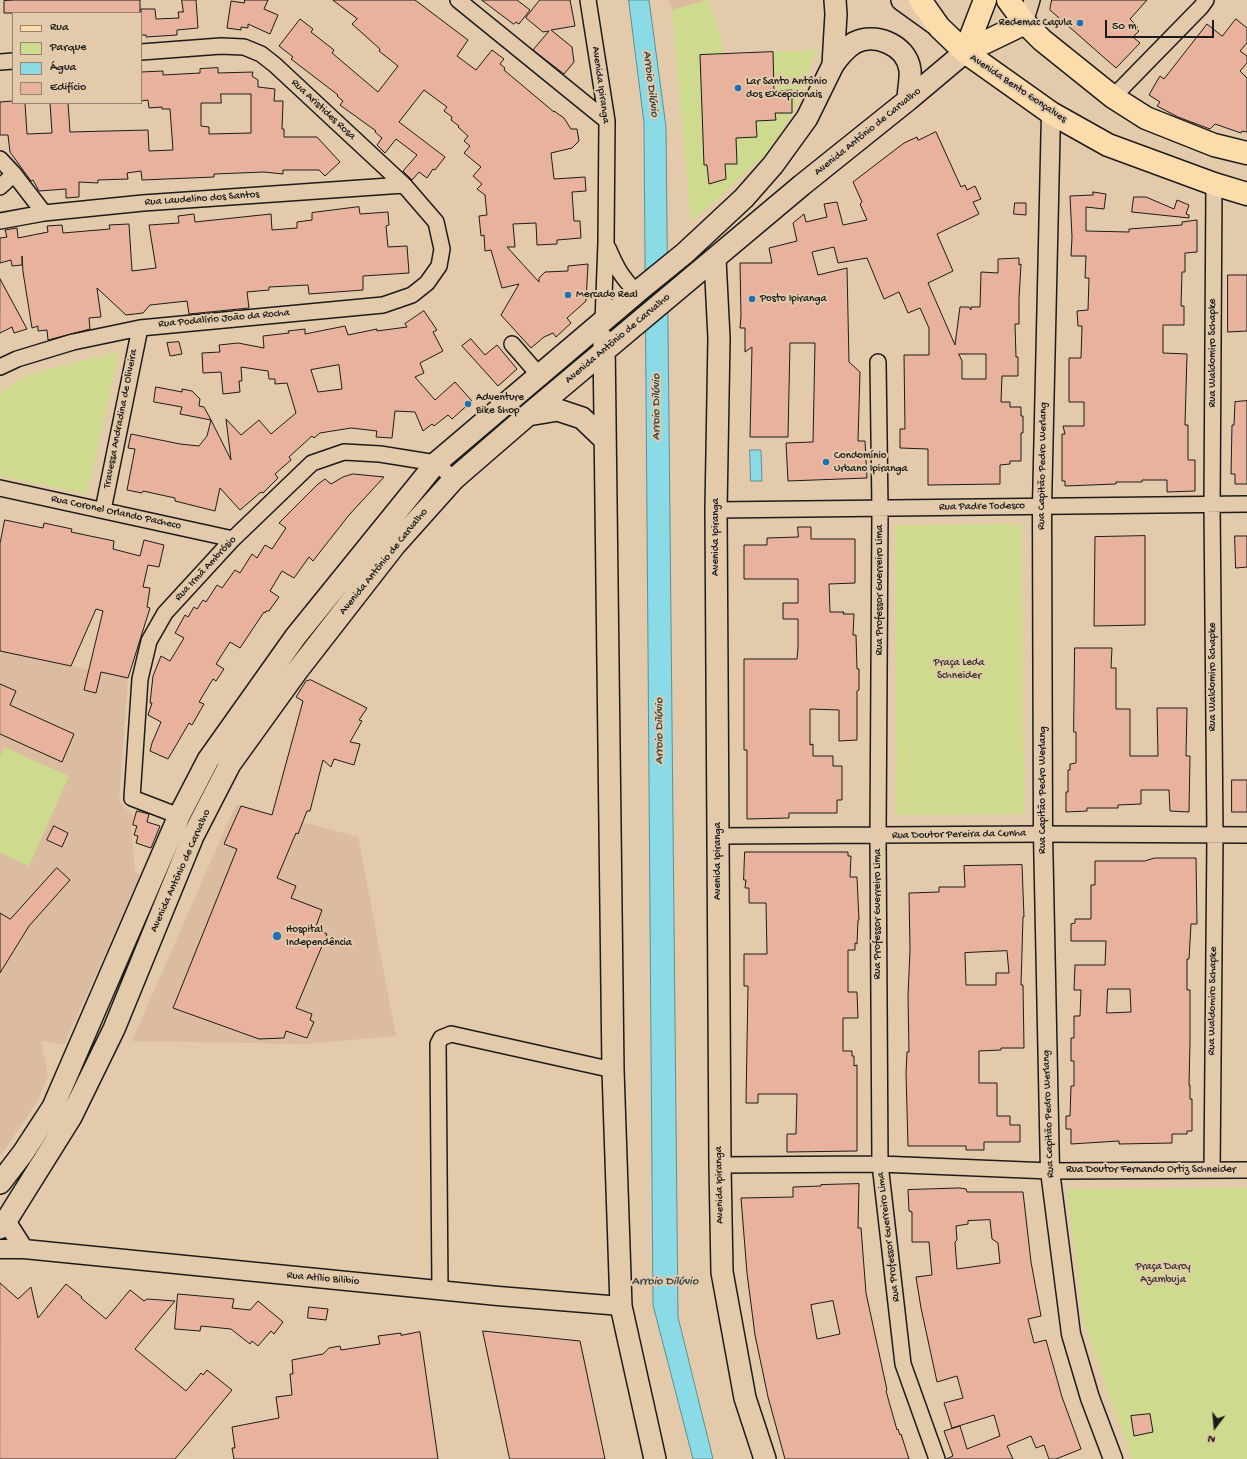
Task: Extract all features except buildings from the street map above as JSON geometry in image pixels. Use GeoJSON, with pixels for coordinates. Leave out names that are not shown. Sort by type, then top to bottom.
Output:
{"type":"FeatureCollection","features":[{"type":"Feature","properties":{"kind":"main road","name":"Avenida Antônio de Carvalho"},"geometry":{"type":"LineString","coordinates":[[0,1183],[23,1153],[53,1107],[179,816],[208,760],[296,636],[436,463],[639,290],[685,254],[744,198],[773,165],[806,118],[833,65],[836,14],[835,0]]}},
{"type":"Feature","properties":{"kind":"main road"},"geometry":{"type":"LineString","coordinates":[[902,0],[939,27]]}},
{"type":"Feature","properties":{"kind":"main road","name":"Avenida Bento Gonçalves"},"geometry":{"type":"LineString","coordinates":[[920,0],[939,27],[965,52],[1051,113],[1108,145],[1214,184],[1247,194]]}},
{"type":"Feature","properties":{"kind":"main road"},"geometry":{"type":"LineString","coordinates":[[965,52],[985,0]]}},
{"type":"Feature","properties":{"kind":"main road"},"geometry":{"type":"LineString","coordinates":[[1008,0],[1025,23],[1042,40],[1113,97],[1146,118],[1214,145],[1247,153]]}},
{"type":"Feature","properties":{"kind":"main road"},"geometry":{"type":"LineString","coordinates":[[965,52],[1025,23]]}},
{"type":"Feature","properties":{"kind":"main road"},"geometry":{"type":"LineString","coordinates":[[833,65],[842,52],[856,43],[866,40],[888,42],[899,48],[906,58],[910,69],[908,100]]}},
{"type":"Feature","properties":{"kind":"main road","name":"Avenida Antônio de Carvalho"},"geometry":{"type":"LineString","coordinates":[[3,1224],[71,1117],[114,1029],[193,836],[230,764],[297,671],[395,546],[454,479],[606,349],[802,185],[965,52]]}},
{"type":"Feature","properties":{"kind":"main road","name":"Avenida Ipiranga"},"geometry":{"type":"LineString","coordinates":[[715,259],[719,338],[716,510],[722,1272],[745,1398],[765,1459]]}},
{"type":"Feature","properties":{"kind":"main road","name":"Avenida Ipiranga"},"geometry":{"type":"LineString","coordinates":[[603,322],[606,349],[605,440],[613,1070],[621,1306],[655,1459]]}},
{"type":"Feature","properties":{"kind":"main road"},"geometry":{"type":"LineString","coordinates":[[528,415],[558,410],[582,418],[605,440]]}},
{"type":"Feature","properties":{"kind":"street"},"geometry":{"type":"LineString","coordinates":[[458,0],[607,121]]}},
{"type":"Feature","properties":{"kind":"street","name":"Avenida Ipiranga"},"geometry":{"type":"LineString","coordinates":[[588,0],[607,121],[606,243],[603,322]]}},
{"type":"Feature","properties":{"kind":"street"},"geometry":{"type":"LineString","coordinates":[[1025,23],[1032,0]]}},
{"type":"Feature","properties":{"kind":"street"},"geometry":{"type":"LineString","coordinates":[[1113,97],[1201,7],[1206,0]]}},
{"type":"Feature","properties":{"kind":"street","name":"Rua Aristides Rosa"},"geometry":{"type":"LineString","coordinates":[[142,52],[221,46],[244,48],[261,54],[275,64],[404,185],[436,222],[442,249],[439,266]]}},
{"type":"Feature","properties":{"kind":"street"},"geometry":{"type":"LineString","coordinates":[[0,62],[12,61]]}},
{"type":"Feature","properties":{"kind":"street","name":"Rua Capitão Pedro Werlang"},"geometry":{"type":"LineString","coordinates":[[1051,113],[1042,506],[1043,834],[1050,1171],[1071,1334],[1090,1398],[1113,1459]]}},
{"type":"Feature","properties":{"kind":"street"},"geometry":{"type":"LineString","coordinates":[[0,159],[14,174],[44,213]]}},
{"type":"Feature","properties":{"kind":"street"},"geometry":{"type":"LineString","coordinates":[[0,186],[14,174]]}},
{"type":"Feature","properties":{"kind":"street","name":"Rua Waldomiro Schapke"},"geometry":{"type":"LineString","coordinates":[[1212,1170],[1215,836],[1212,505],[1214,184]]}},
{"type":"Feature","properties":{"kind":"street","name":"Rua Laudelino dos Santos"},"geometry":{"type":"LineString","coordinates":[[0,221],[44,213],[143,203],[404,185]]}},
{"type":"Feature","properties":{"kind":"street","name":"Avenida Ipiranga"},"geometry":{"type":"LineString","coordinates":[[606,243],[616,268],[624,280],[639,290]]}},
{"type":"Feature","properties":{"kind":"street","name":"Rua Podalírio João da Rocha"},"geometry":{"type":"LineString","coordinates":[[0,367],[16,359],[66,344],[140,328],[383,305],[412,295],[427,283],[439,266]]}},
{"type":"Feature","properties":{"kind":"street","name":"Travessa Andradina de Oliveira"},"geometry":{"type":"LineString","coordinates":[[103,510],[140,328]]}},
{"type":"Feature","properties":{"kind":"street"},"geometry":{"type":"LineString","coordinates":[[512,344],[539,375]]}},
{"type":"Feature","properties":{"kind":"street","name":"Rua Professor Guerreiro Lima"},"geometry":{"type":"LineString","coordinates":[[878,362],[880,509],[878,836],[880,1164],[903,1364],[937,1459]]}},
{"type":"Feature","properties":{"kind":"street","name":"Rua Irmã Ambrósio"},"geometry":{"type":"LineString","coordinates":[[179,816],[132,798],[140,679],[149,641],[165,613],[233,539],[312,463],[344,452],[380,454],[436,463]]}},
{"type":"Feature","properties":{"kind":"street"},"geometry":{"type":"LineString","coordinates":[[436,463],[454,479]]}},
{"type":"Feature","properties":{"kind":"street","name":"Rua Coronel Orlando Pacheco"},"geometry":{"type":"LineString","coordinates":[[0,488],[233,539]]}},
{"type":"Feature","properties":{"kind":"street","name":"Rua Padre Todesco"},"geometry":{"type":"LineString","coordinates":[[716,510],[1247,504]]}},
{"type":"Feature","properties":{"kind":"street","name":"Rua Doutor Pereira da Cunha"},"geometry":{"type":"LineString","coordinates":[[718,836],[1043,834],[1247,835]]}},
{"type":"Feature","properties":{"kind":"street"},"geometry":{"type":"LineString","coordinates":[[440,1290],[438,1044],[441,1038],[451,1034],[613,1070]]}},
{"type":"Feature","properties":{"kind":"street","name":"Rua Doutor Fernando Ortiz Schneider"},"geometry":{"type":"LineString","coordinates":[[720,1164],[880,1164],[1050,1171],[1247,1170]]}},
{"type":"Feature","properties":{"kind":"street"},"geometry":{"type":"LineString","coordinates":[[3,1224],[24,1249]]}},
{"type":"Feature","properties":{"kind":"street","name":"Rua Atílio Bilibio"},"geometry":{"type":"LineString","coordinates":[[0,1249],[24,1249],[440,1290],[621,1306]]}},
{"type":"Feature","properties":{"kind":"shaded area"},"geometry":{"type":"Polygon","coordinates":[[[669,0],[707,0],[672,10],[669,0]]]}},
{"type":"Feature","properties":{"kind":"shaded area"},"geometry":{"type":"Polygon","coordinates":[[[0,651],[128,678],[119,801],[133,816],[131,825],[135,872],[141,874],[64,1045],[41,1041],[48,1076],[37,1102],[0,1156],[0,651]]]}},
{"type":"Feature","properties":{"kind":"shaded area","name":"Hospital Independência"},"geometry":{"type":"Polygon","coordinates":[[[236,804],[358,837],[396,1036],[305,1044],[132,1041],[236,804]]]}},
{"type":"Feature","properties":{"kind":"green space"},"geometry":{"type":"Polygon","coordinates":[[[709,0],[725,54],[816,50],[797,105],[768,152],[691,223],[672,10],[709,0]]]}},
{"type":"Feature","properties":{"kind":"green space"},"geometry":{"type":"Polygon","coordinates":[[[119,352],[87,494],[0,476],[0,394],[26,375],[119,352]]]}},
{"type":"Feature","properties":{"kind":"green space","name":"Praça Leda Schneider"},"geometry":{"type":"Polygon","coordinates":[[[1022,524],[1024,814],[897,815],[895,525],[1022,524]]]}},
{"type":"Feature","properties":{"kind":"green space"},"geometry":{"type":"Polygon","coordinates":[[[4,747],[69,776],[29,866],[0,853],[0,757],[4,747]]]}},
{"type":"Feature","properties":{"kind":"green space","name":"Praça Darcy Azambuja"},"geometry":{"type":"Polygon","coordinates":[[[1247,1188],[1247,1459],[1132,1459],[1083,1320],[1067,1189],[1247,1188]]]}},
{"type":"Feature","properties":{"kind":"water","name":"Arroio Dilúvio"},"geometry":{"type":"Polygon","coordinates":[[[629,0],[649,0],[666,127],[678,1317],[713,1459],[693,1459],[653,1305],[644,123],[629,0]]]}},
{"type":"Feature","properties":{"kind":"water"},"geometry":{"type":"Polygon","coordinates":[[[750,450],[761,450],[762,481],[751,481],[750,450]]]}},
{"type":"Feature","properties":{"kind":"place","name":"Redemac Caçula"},"geometry":{"type":"Point","coordinates":[1080,23]}},
{"type":"Feature","properties":{"kind":"place","name":"Lar Santo Antônio dos Excepcionais"},"geometry":{"type":"Point","coordinates":[738,88]}},
{"type":"Feature","properties":{"kind":"place","name":"Mercado Real"},"geometry":{"type":"Point","coordinates":[568,295]}},
{"type":"Feature","properties":{"kind":"place","name":"Posto Ipiranga"},"geometry":{"type":"Point","coordinates":[752,299]}},
{"type":"Feature","properties":{"kind":"place","name":"Adventure Bike Shop"},"geometry":{"type":"Point","coordinates":[468,404]}},
{"type":"Feature","properties":{"kind":"place","name":"Condomínio Urbano Ipiranga"},"geometry":{"type":"Point","coordinates":[826,462]}},
{"type":"Feature","properties":{"kind":"place","name":"Hospital Independência"},"geometry":{"type":"Point","coordinates":[277,936]}}]}
